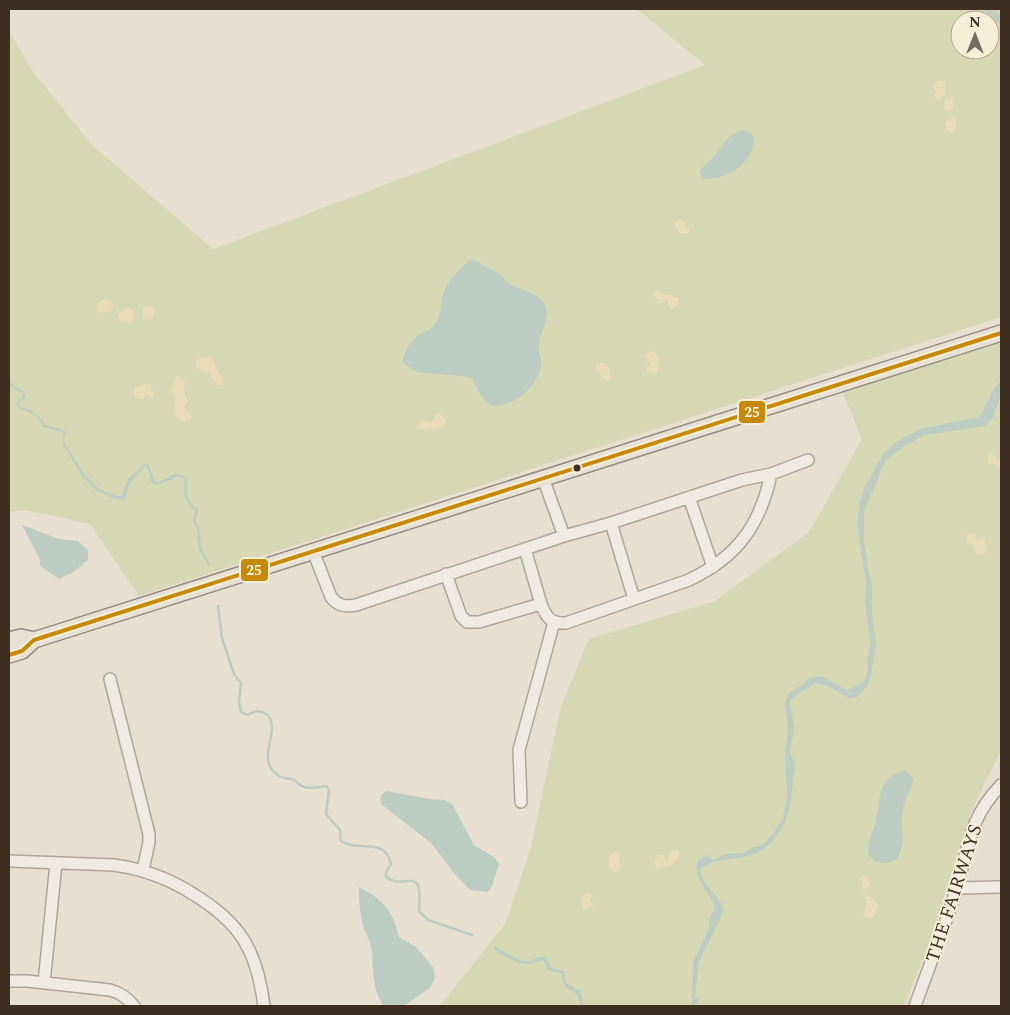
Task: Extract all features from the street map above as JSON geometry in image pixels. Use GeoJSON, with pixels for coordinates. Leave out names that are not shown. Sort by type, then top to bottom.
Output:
{"type":"FeatureCollection","features":[{"type":"Feature","properties":{"kind":"main road"},"geometry":{"type":"LineString","coordinates":[[9,655],[22,651],[34,640],[1001,333]]}},
{"type":"Feature","properties":{"kind":"main road"},"geometry":{"type":"LineString","coordinates":[[9,640],[21,636],[34,640]]}},
{"type":"Feature","properties":{"kind":"street"},"geometry":{"type":"LineString","coordinates":[[313,551],[330,597],[334,602],[346,606],[742,480],[771,474],[808,460]]}},
{"type":"Feature","properties":{"kind":"street"},"geometry":{"type":"LineString","coordinates":[[524,549],[541,604],[546,614],[554,622],[566,623],[689,580],[713,567],[733,552],[755,522],[762,508],[771,474]]}},
{"type":"Feature","properties":{"kind":"street"},"geometry":{"type":"LineString","coordinates":[[542,478],[564,536]]}},
{"type":"Feature","properties":{"kind":"street"},"geometry":{"type":"LineString","coordinates":[[689,497],[713,567]]}},
{"type":"Feature","properties":{"kind":"street"},"geometry":{"type":"LineString","coordinates":[[611,523],[634,599]]}},
{"type":"Feature","properties":{"kind":"street"},"geometry":{"type":"LineString","coordinates":[[446,574],[462,616],[467,622],[479,622],[541,604]]}},
{"type":"Feature","properties":{"kind":"street"},"geometry":{"type":"LineString","coordinates":[[521,802],[519,750],[554,622]]}},
{"type":"Feature","properties":{"kind":"street"},"geometry":{"type":"LineString","coordinates":[[110,679],[149,832],[149,842],[143,870]]}},
{"type":"Feature","properties":{"kind":"street","name":"THE FAIRWAYS"},"geometry":{"type":"LineString","coordinates":[[915,1006],[957,888],[966,849],[975,822],[1001,785]]}},
{"type":"Feature","properties":{"kind":"street"},"geometry":{"type":"LineString","coordinates":[[9,861],[114,865],[143,870],[185,889],[212,905],[229,920],[244,940],[253,957],[264,1006]]}},
{"type":"Feature","properties":{"kind":"street"},"geometry":{"type":"LineString","coordinates":[[44,983],[56,863]]}},
{"type":"Feature","properties":{"kind":"street"},"geometry":{"type":"LineString","coordinates":[[957,888],[1001,887]]}},
{"type":"Feature","properties":{"kind":"street"},"geometry":{"type":"LineString","coordinates":[[9,974],[27,981]]}},
{"type":"Feature","properties":{"kind":"street"},"geometry":{"type":"LineString","coordinates":[[9,981],[27,981],[110,990],[119,992],[134,1006]]}},
{"type":"Feature","properties":{"kind":"green space"},"geometry":{"type":"Polygon","coordinates":[[[637,9],[1001,9],[1001,317],[139,596],[90,524],[25,510],[9,512],[9,30],[31,69],[91,144],[213,249],[705,65],[637,9]]]}},
{"type":"Feature","properties":{"kind":"green space"},"geometry":{"type":"Polygon","coordinates":[[[1001,326],[1001,750],[971,812],[928,947],[904,1006],[440,1006],[505,924],[530,851],[561,706],[589,639],[715,601],[809,532],[862,439],[836,375],[1001,326]]]}},
{"type":"Feature","properties":{"kind":"sand"},"geometry":{"type":"Polygon","coordinates":[[[941,80],[945,82],[946,87],[944,94],[939,100],[934,96],[937,93],[932,86],[935,83],[934,81],[941,80]]]}},
{"type":"Feature","properties":{"kind":"sand"},"geometry":{"type":"Polygon","coordinates":[[[952,96],[954,97],[954,105],[950,111],[946,111],[944,108],[946,104],[944,102],[952,96]]]}},
{"type":"Feature","properties":{"kind":"sand"},"geometry":{"type":"Polygon","coordinates":[[[955,119],[956,126],[953,133],[950,133],[945,130],[947,127],[945,125],[947,120],[955,119]]]}},
{"type":"Feature","properties":{"kind":"sand"},"geometry":{"type":"Polygon","coordinates":[[[678,219],[686,222],[685,227],[689,229],[689,233],[681,234],[674,224],[678,219]]]}},
{"type":"Feature","properties":{"kind":"sand"},"geometry":{"type":"Polygon","coordinates":[[[656,290],[678,298],[675,308],[670,309],[667,301],[657,304],[657,299],[652,294],[656,290]]]}},
{"type":"Feature","properties":{"kind":"sand"},"geometry":{"type":"Polygon","coordinates":[[[105,300],[112,301],[113,307],[111,311],[101,313],[97,310],[97,304],[105,300]]]}},
{"type":"Feature","properties":{"kind":"sand"},"geometry":{"type":"Polygon","coordinates":[[[145,305],[155,308],[154,316],[150,320],[143,317],[145,305]]]}},
{"type":"Feature","properties":{"kind":"sand"},"geometry":{"type":"Polygon","coordinates":[[[126,308],[133,310],[134,316],[132,321],[128,323],[126,321],[122,322],[118,317],[120,312],[126,308]]]}},
{"type":"Feature","properties":{"kind":"sand"},"geometry":{"type":"Polygon","coordinates":[[[652,351],[659,357],[658,372],[655,374],[647,371],[651,363],[646,361],[645,358],[646,353],[652,351]]]}},
{"type":"Feature","properties":{"kind":"sand"},"geometry":{"type":"Polygon","coordinates":[[[201,357],[213,359],[219,374],[223,378],[223,385],[218,385],[211,378],[210,371],[204,372],[196,367],[196,361],[201,357]]]}},
{"type":"Feature","properties":{"kind":"sand"},"geometry":{"type":"Polygon","coordinates":[[[604,363],[609,368],[611,378],[608,381],[602,379],[601,373],[597,371],[595,365],[604,363]]]}},
{"type":"Feature","properties":{"kind":"sand"},"geometry":{"type":"Polygon","coordinates":[[[176,376],[181,377],[185,382],[184,391],[188,401],[184,407],[191,416],[191,419],[185,422],[175,414],[175,401],[171,389],[175,383],[176,376]]]}},
{"type":"Feature","properties":{"kind":"sand"},"geometry":{"type":"Polygon","coordinates":[[[145,384],[152,385],[153,397],[149,397],[146,394],[142,400],[136,398],[133,393],[135,387],[145,384]]]}},
{"type":"Feature","properties":{"kind":"sand"},"geometry":{"type":"Polygon","coordinates":[[[436,414],[441,414],[447,420],[442,427],[427,428],[426,430],[418,428],[422,422],[432,422],[436,414]]]}},
{"type":"Feature","properties":{"kind":"sand"},"geometry":{"type":"Polygon","coordinates":[[[991,454],[995,455],[997,459],[1001,458],[1001,470],[995,464],[988,463],[987,457],[991,454]]]}},
{"type":"Feature","properties":{"kind":"sand"},"geometry":{"type":"Polygon","coordinates":[[[973,533],[976,535],[976,540],[985,540],[985,544],[988,546],[986,552],[982,555],[976,554],[973,546],[966,541],[967,534],[973,533]]]}},
{"type":"Feature","properties":{"kind":"sand"},"geometry":{"type":"Polygon","coordinates":[[[616,850],[620,853],[619,862],[622,867],[618,872],[613,872],[609,868],[608,857],[616,850]]]}},
{"type":"Feature","properties":{"kind":"sand"},"geometry":{"type":"Polygon","coordinates":[[[679,851],[678,859],[671,866],[657,869],[654,863],[659,855],[665,855],[665,860],[667,861],[670,852],[679,851]]]}},
{"type":"Feature","properties":{"kind":"sand"},"geometry":{"type":"Polygon","coordinates":[[[863,874],[870,880],[870,885],[865,890],[861,889],[863,882],[859,879],[863,874]]]}},
{"type":"Feature","properties":{"kind":"sand"},"geometry":{"type":"Polygon","coordinates":[[[588,892],[592,895],[589,901],[594,905],[583,909],[581,897],[588,892]]]}},
{"type":"Feature","properties":{"kind":"sand"},"geometry":{"type":"Polygon","coordinates":[[[867,896],[874,898],[878,905],[872,919],[865,918],[863,912],[867,896]]]}},
{"type":"Feature","properties":{"kind":"shaded area"},"geometry":{"type":"Polygon","coordinates":[[[743,130],[750,133],[754,138],[753,147],[744,162],[737,169],[720,177],[702,179],[700,171],[727,139],[743,130]]]}},
{"type":"Feature","properties":{"kind":"shaded area"},"geometry":{"type":"Polygon","coordinates":[[[472,259],[499,274],[511,285],[536,295],[543,302],[547,312],[546,322],[539,342],[541,367],[539,374],[526,392],[515,400],[501,405],[492,405],[484,399],[470,377],[417,372],[403,363],[404,354],[412,341],[423,332],[431,329],[436,323],[444,291],[449,282],[472,259]]]}},
{"type":"Feature","properties":{"kind":"shaded area"},"geometry":{"type":"Polygon","coordinates":[[[9,378],[13,385],[24,392],[25,398],[19,403],[20,407],[30,410],[39,416],[45,425],[64,430],[66,433],[64,438],[65,444],[85,475],[99,489],[116,496],[122,496],[128,479],[144,465],[148,464],[156,482],[172,475],[173,479],[155,485],[151,482],[147,467],[145,467],[130,483],[127,496],[123,500],[115,499],[97,491],[82,476],[63,444],[64,433],[44,427],[38,417],[18,407],[17,403],[23,396],[23,393],[11,386],[9,378]]]}},
{"type":"Feature","properties":{"kind":"shaded area"},"geometry":{"type":"Polygon","coordinates":[[[1001,381],[1001,393],[993,418],[985,426],[924,435],[886,460],[864,511],[864,541],[868,571],[872,581],[872,615],[876,644],[868,685],[857,697],[848,698],[830,687],[815,683],[791,699],[790,706],[794,729],[790,752],[795,769],[790,807],[779,834],[758,853],[707,864],[700,869],[701,875],[724,910],[699,962],[695,997],[696,999],[700,998],[695,1006],[690,1006],[692,1002],[693,962],[703,942],[709,927],[709,919],[715,908],[697,873],[696,866],[699,860],[708,855],[712,860],[726,854],[744,853],[751,848],[763,845],[783,818],[787,798],[785,755],[788,728],[785,704],[789,693],[801,686],[809,678],[816,676],[823,677],[847,690],[861,684],[868,671],[867,662],[871,641],[865,600],[866,582],[857,524],[860,501],[865,487],[883,454],[893,444],[920,429],[979,417],[994,389],[1001,381]]]}},
{"type":"Feature","properties":{"kind":"shaded area"},"geometry":{"type":"Polygon","coordinates":[[[22,525],[59,539],[78,541],[88,550],[88,560],[72,573],[59,579],[40,566],[40,560],[22,525]]]}},
{"type":"Feature","properties":{"kind":"shaded area"},"geometry":{"type":"Polygon","coordinates":[[[906,770],[913,778],[903,808],[902,846],[897,859],[888,863],[881,863],[872,859],[869,855],[868,845],[876,822],[882,790],[889,778],[906,770]]]}},
{"type":"Feature","properties":{"kind":"shaded area"},"geometry":{"type":"Polygon","coordinates":[[[387,791],[445,800],[452,804],[474,845],[495,858],[499,864],[492,886],[488,892],[470,890],[431,843],[381,804],[381,796],[387,791]]]}},
{"type":"Feature","properties":{"kind":"shaded area"},"geometry":{"type":"Polygon","coordinates":[[[359,887],[374,896],[385,906],[390,912],[399,937],[416,947],[433,967],[435,978],[430,988],[404,1006],[384,1006],[377,993],[371,948],[362,918],[359,887]]]}},
{"type":"Feature","properties":{"kind":"shaded area"},"geometry":{"type":"Polygon","coordinates":[[[495,946],[521,960],[530,961],[546,957],[551,968],[564,971],[566,983],[580,991],[584,1006],[580,1006],[578,996],[574,992],[565,987],[561,973],[548,970],[543,960],[529,964],[518,963],[493,949],[495,946]]]}},
{"type":"Feature","properties":{"kind":"waterway"},"geometry":{"type":"LineString","coordinates":[[170,478],[178,475],[186,479],[186,496],[197,510],[194,522],[198,528],[200,549],[209,564]]}},
{"type":"Feature","properties":{"kind":"waterway"},"geometry":{"type":"LineString","coordinates":[[218,606],[222,638],[234,674],[241,683],[239,702],[241,712],[248,715],[260,712],[270,718],[272,727],[268,753],[269,766],[281,777],[294,780],[303,787],[326,786],[329,790],[326,814],[340,830],[341,841],[356,846],[377,847],[382,850],[391,863],[386,877],[393,881],[416,882],[420,896],[419,911],[428,920],[472,935]]}},
{"type":"Feature","properties":{"kind":"transit line","name":"25"},"geometry":{"type":"LineString","coordinates":[[9,655],[22,651],[34,640],[1001,333]]}}]}
